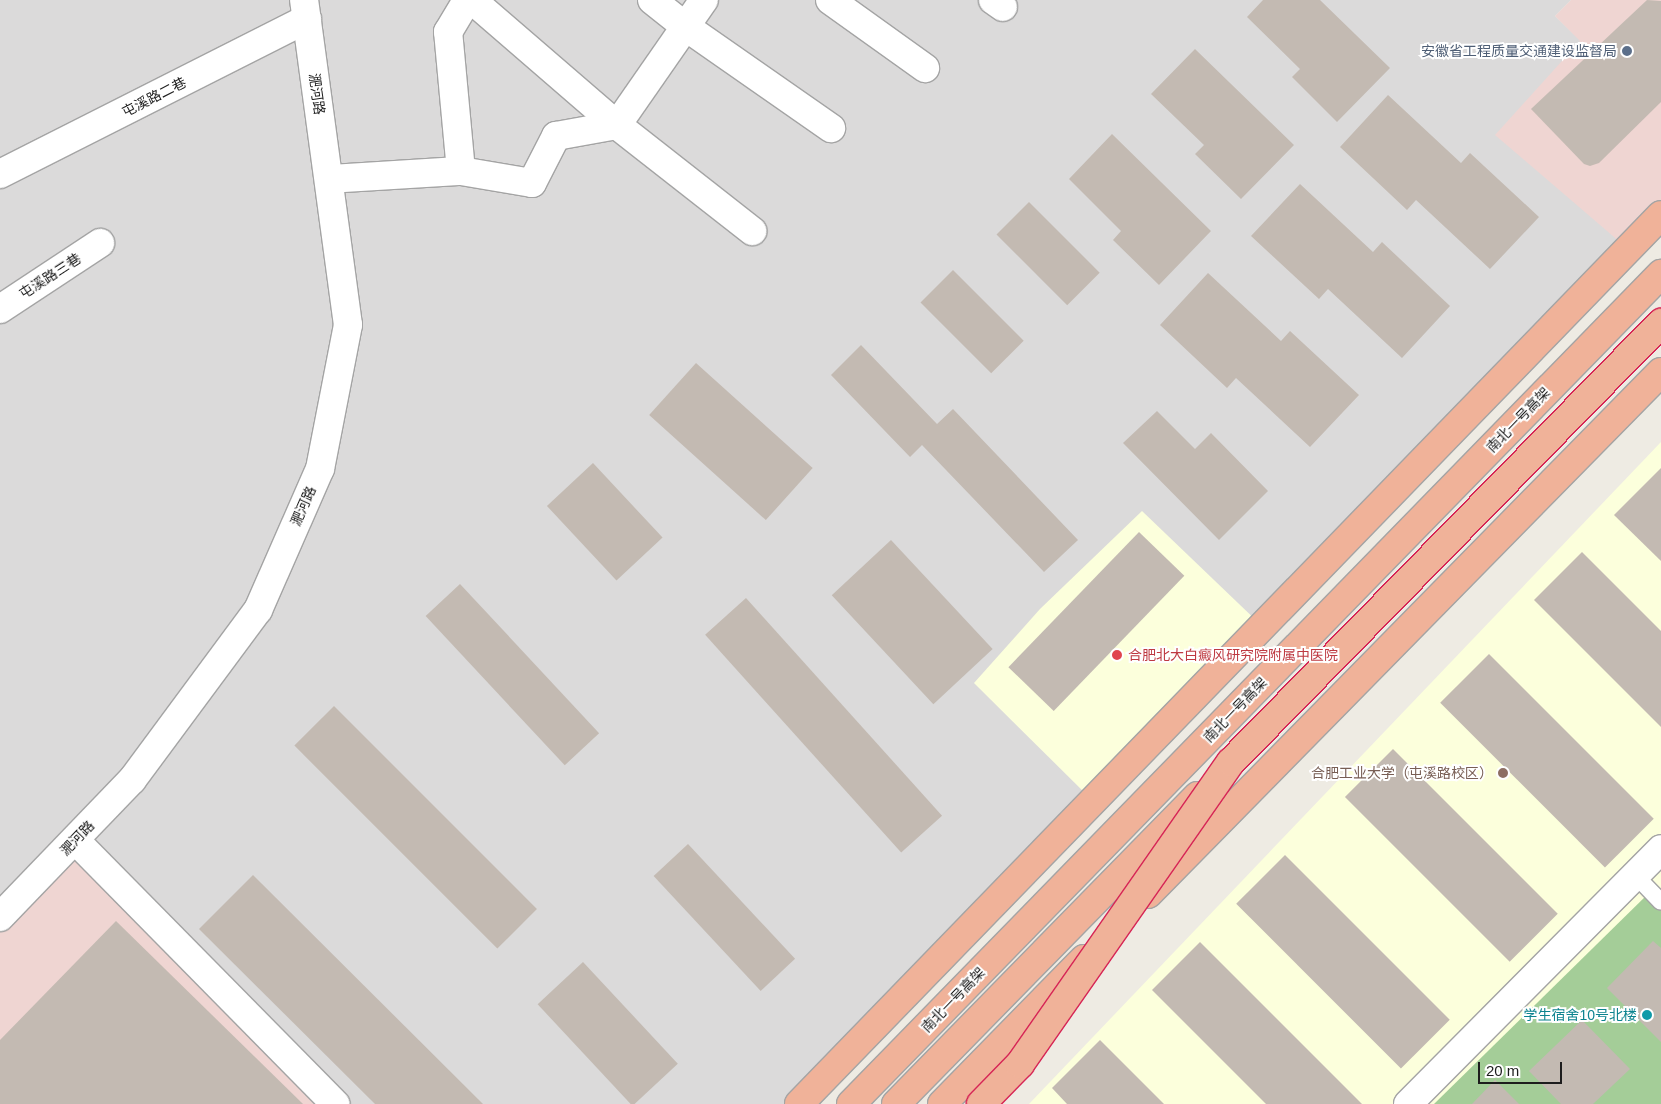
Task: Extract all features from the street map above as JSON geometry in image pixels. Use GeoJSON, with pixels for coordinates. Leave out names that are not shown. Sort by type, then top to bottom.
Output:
{"type":"FeatureCollection","features":[{"type":"Feature","properties":{"kind":"highway"},"geometry":{"type":"LineString","coordinates":[[799,1104],[1661,215]]}},
{"type":"Feature","properties":{"kind":"highway","name":"南北一号高架"},"geometry":{"type":"LineString","coordinates":[[851,1104],[1661,274]]}},
{"type":"Feature","properties":{"kind":"highway"},"geometry":{"type":"LineString","coordinates":[[896,1104],[1661,322]]}},
{"type":"Feature","properties":{"kind":"highway"},"geometry":{"type":"LineString","coordinates":[[942,1104],[1661,372]]}},
{"type":"Feature","properties":{"kind":"highway"},"geometry":{"type":"LineString","coordinates":[[808,1104],[1184,743],[1208,738]]}},
{"type":"Feature","properties":{"kind":"highway"},"geometry":{"type":"LineString","coordinates":[[981,1104],[1020,1064],[1231,762]]}},
{"type":"Feature","properties":{"kind":"street"},"geometry":{"type":"LineString","coordinates":[[444,0],[461,171]]}},
{"type":"Feature","properties":{"kind":"street"},"geometry":{"type":"LineString","coordinates":[[448,32],[467,0]]}},
{"type":"Feature","properties":{"kind":"street"},"geometry":{"type":"LineString","coordinates":[[472,0],[617,125],[752,231]]}},
{"type":"Feature","properties":{"kind":"street"},"geometry":{"type":"LineString","coordinates":[[652,0],[686,27],[831,128]]}},
{"type":"Feature","properties":{"kind":"street"},"geometry":{"type":"LineString","coordinates":[[329,179],[461,171],[532,183],[556,136],[617,125],[704,0]]}},
{"type":"Feature","properties":{"kind":"street"},"geometry":{"type":"LineString","coordinates":[[830,0],[925,68]]}},
{"type":"Feature","properties":{"kind":"street","name":"屯溪路二巷"},"geometry":{"type":"LineString","coordinates":[[0,174],[306,10]]}},
{"type":"Feature","properties":{"kind":"street","name":"淝河路"},"geometry":{"type":"LineString","coordinates":[[0,917],[132,780],[258,610],[320,468],[348,325],[306,10]]}},
{"type":"Feature","properties":{"kind":"street","name":"屯溪路三巷"},"geometry":{"type":"LineString","coordinates":[[0,309],[100,243]]}},
{"type":"Feature","properties":{"kind":"street"},"geometry":{"type":"LineString","coordinates":[[75,840],[335,1104]]}},
{"type":"Feature","properties":{"kind":"street"},"geometry":{"type":"LineString","coordinates":[[1408,1104],[1661,850]]}},
{"type":"Feature","properties":{"kind":"lane"},"geometry":{"type":"LineString","coordinates":[[1635,876],[1661,902]]}},
{"type":"Feature","properties":{"kind":"shaded area"},"geometry":{"type":"Polygon","coordinates":[[[0,0],[1571,0],[1555,16],[1581,41],[1628,249],[799,1104],[335,1104],[0,917],[0,0]]]}},
{"type":"Feature","properties":{"kind":"shaded area"},"geometry":{"type":"Polygon","coordinates":[[[1571,0],[1661,0],[1661,215],[1628,249],[1495,135],[1580,41],[1555,16],[1571,0]]]}},
{"type":"Feature","properties":{"kind":"shaded area","name":"合肥工业大学（屯溪路校区）"},"geometry":{"type":"Polygon","coordinates":[[[1661,442],[1661,1104],[1029,1104],[1661,442]]]}},
{"type":"Feature","properties":{"kind":"shaded area","name":"合肥北大白癜风研究院附属中医院"},"geometry":{"type":"Polygon","coordinates":[[[1142,511],[1262,626],[1093,801],[974,683],[1040,609],[1142,511]]]}},
{"type":"Feature","properties":{"kind":"shaded area"},"geometry":{"type":"Polygon","coordinates":[[[75,840],[335,1104],[0,1104],[0,917],[75,840]]]}},
{"type":"Feature","properties":{"kind":"green space"},"geometry":{"type":"Polygon","coordinates":[[[1651,891],[1661,902],[1661,1104],[1434,1104],[1651,891]]]}},
{"type":"Feature","properties":{"kind":"building"},"geometry":{"type":"Polygon","coordinates":[[[1263,0],[1320,0],[1390,68],[1337,122],[1292,77],[1300,69],[1247,17],[1263,0]]]}},
{"type":"Feature","properties":{"kind":"building","name":"安徽省工程质量交通建设监督局"},"geometry":{"type":"Polygon","coordinates":[[[1647,0],[1661,1],[1661,102],[1599,163],[1590,166],[1584,164],[1531,109],[1647,0]]]}},
{"type":"Feature","properties":{"kind":"building"},"geometry":{"type":"Polygon","coordinates":[[[1195,49],[1294,145],[1241,199],[1195,154],[1204,145],[1151,94],[1195,49]]]}},
{"type":"Feature","properties":{"kind":"building"},"geometry":{"type":"Polygon","coordinates":[[[1388,95],[1461,163],[1470,153],[1539,217],[1490,269],[1416,200],[1407,210],[1340,147],[1388,95]]]}},
{"type":"Feature","properties":{"kind":"building"},"geometry":{"type":"Polygon","coordinates":[[[1112,134],[1211,231],[1159,285],[1113,240],[1121,231],[1069,179],[1112,134]]]}},
{"type":"Feature","properties":{"kind":"building"},"geometry":{"type":"Polygon","coordinates":[[[1300,184],[1373,252],[1382,242],[1450,306],[1402,358],[1328,289],[1319,299],[1251,236],[1300,184]]]}},
{"type":"Feature","properties":{"kind":"building"},"geometry":{"type":"Polygon","coordinates":[[[1029,202],[1100,273],[1067,305],[996,235],[1029,202]]]}},
{"type":"Feature","properties":{"kind":"building"},"geometry":{"type":"Polygon","coordinates":[[[953,270],[1024,341],[991,373],[920,303],[953,270]]]}},
{"type":"Feature","properties":{"kind":"building"},"geometry":{"type":"Polygon","coordinates":[[[1208,273],[1281,341],[1290,331],[1359,395],[1310,447],[1236,378],[1227,388],[1160,325],[1208,273]]]}},
{"type":"Feature","properties":{"kind":"building"},"geometry":{"type":"Polygon","coordinates":[[[861,345],[937,424],[953,409],[1078,540],[1044,572],[922,445],[910,457],[831,375],[861,345]]]}},
{"type":"Feature","properties":{"kind":"building"},"geometry":{"type":"Polygon","coordinates":[[[696,363],[813,468],[766,520],[649,415],[696,363]]]}},
{"type":"Feature","properties":{"kind":"building"},"geometry":{"type":"Polygon","coordinates":[[[1157,411],[1195,449],[1211,433],[1268,491],[1219,540],[1123,443],[1157,411]]]}},
{"type":"Feature","properties":{"kind":"building"},"geometry":{"type":"Polygon","coordinates":[[[593,463],[663,538],[616,581],[547,506],[593,463]]]}},
{"type":"Feature","properties":{"kind":"building"},"geometry":{"type":"Polygon","coordinates":[[[1661,468],[1661,561],[1614,515],[1661,468]]]}},
{"type":"Feature","properties":{"kind":"building"},"geometry":{"type":"Polygon","coordinates":[[[1139,532],[1184,576],[1054,711],[1008,667],[1139,532]]]}},
{"type":"Feature","properties":{"kind":"building"},"geometry":{"type":"Polygon","coordinates":[[[891,540],[993,649],[933,704],[832,595],[891,540]]]}},
{"type":"Feature","properties":{"kind":"building"},"geometry":{"type":"Polygon","coordinates":[[[1582,552],[1661,631],[1661,727],[1534,600],[1582,552]]]}},
{"type":"Feature","properties":{"kind":"building"},"geometry":{"type":"Polygon","coordinates":[[[460,584],[599,733],[565,765],[426,616],[460,584]]]}},
{"type":"Feature","properties":{"kind":"building"},"geometry":{"type":"Polygon","coordinates":[[[746,598],[942,816],[901,853],[705,635],[746,598]]]}},
{"type":"Feature","properties":{"kind":"building"},"geometry":{"type":"Polygon","coordinates":[[[1489,654],[1654,819],[1605,868],[1440,703],[1489,654]]]}},
{"type":"Feature","properties":{"kind":"building"},"geometry":{"type":"Polygon","coordinates":[[[334,706],[537,909],[497,949],[294,746],[334,706]]]}},
{"type":"Feature","properties":{"kind":"building"},"geometry":{"type":"Polygon","coordinates":[[[1393,749],[1558,914],[1510,962],[1345,797],[1393,749]]]}},
{"type":"Feature","properties":{"kind":"building"},"geometry":{"type":"Polygon","coordinates":[[[688,844],[795,959],[761,991],[654,876],[688,844]]]}},
{"type":"Feature","properties":{"kind":"building"},"geometry":{"type":"Polygon","coordinates":[[[1285,855],[1450,1020],[1401,1069],[1236,904],[1285,855]]]}},
{"type":"Feature","properties":{"kind":"building"},"geometry":{"type":"Polygon","coordinates":[[[253,875],[483,1104],[375,1104],[199,929],[253,875]]]}},
{"type":"Feature","properties":{"kind":"building"},"geometry":{"type":"Polygon","coordinates":[[[116,921],[303,1104],[0,1104],[0,1040],[116,921]]]}},
{"type":"Feature","properties":{"kind":"building","name":"学生宿舍10号北楼"},"geometry":{"type":"Polygon","coordinates":[[[1653,941],[1661,948],[1661,1042],[1607,988],[1653,941]]]}},
{"type":"Feature","properties":{"kind":"building"},"geometry":{"type":"Polygon","coordinates":[[[1200,942],[1362,1104],[1266,1104],[1152,990],[1200,942]]]}},
{"type":"Feature","properties":{"kind":"building"},"geometry":{"type":"Polygon","coordinates":[[[583,962],[678,1064],[635,1104],[631,1104],[538,1004],[583,962]]]}},
{"type":"Feature","properties":{"kind":"building"},"geometry":{"type":"Polygon","coordinates":[[[1582,1020],[1630,1069],[1593,1104],[1561,1104],[1529,1071],[1582,1020]]]}},
{"type":"Feature","properties":{"kind":"building"},"geometry":{"type":"Polygon","coordinates":[[[1100,1040],[1164,1104],[1067,1104],[1052,1088],[1100,1040]]]}},
{"type":"Feature","properties":{"kind":"building"},"geometry":{"type":"Polygon","coordinates":[[[1495,1080],[1519,1104],[1472,1104],[1495,1080]]]}},
{"type":"Feature","properties":{"kind":"place","name":"安徽省工程质量交通建设监督局"},"geometry":{"type":"Point","coordinates":[1627,51]}},
{"type":"Feature","properties":{"kind":"place","name":"合肥北大白癜风研究院附属中医院"},"geometry":{"type":"Point","coordinates":[1117,655]}},
{"type":"Feature","properties":{"kind":"place","name":"合肥工业大学（屯溪路校区）"},"geometry":{"type":"Point","coordinates":[1503,773]}},
{"type":"Feature","properties":{"kind":"place","name":"学生宿舍10号北楼"},"geometry":{"type":"Point","coordinates":[1647,1015]}}]}
